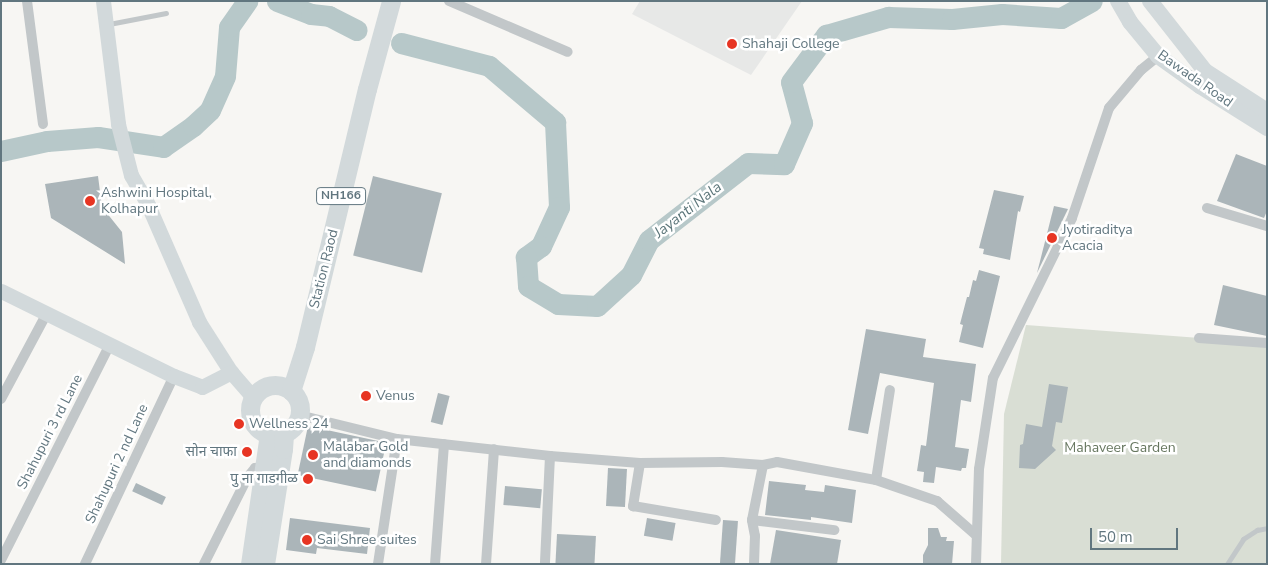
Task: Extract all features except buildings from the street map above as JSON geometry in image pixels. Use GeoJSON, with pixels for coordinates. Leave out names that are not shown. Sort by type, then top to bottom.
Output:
{"type":"FeatureCollection","features":[{"type":"Feature","properties":{"kind":"highway","name":"NH166"},"geometry":{"type":"LineString","coordinates":[[287,389],[379,1]]}},
{"type":"Feature","properties":{"kind":"highway","name":"Station Raod"},"geometry":{"type":"LineString","coordinates":[[287,389],[305,347],[367,89],[391,1]]}},
{"type":"Feature","properties":{"kind":"highway"},"geometry":{"type":"LineString","coordinates":[[266,564],[283,449],[270,432],[251,417],[254,398],[258,392],[269,386],[287,389],[300,405],[299,415],[293,428],[270,432]]}},
{"type":"Feature","properties":{"kind":"highway"},"geometry":{"type":"LineString","coordinates":[[250,564],[270,432]]}},
{"type":"Feature","properties":{"kind":"main road","name":"Bawada Road"},"geometry":{"type":"LineString","coordinates":[[1118,1],[1130,22],[1158,56],[1200,86],[1267,128]]}},
{"type":"Feature","properties":{"kind":"main road"},"geometry":{"type":"LineString","coordinates":[[1150,1],[1205,71],[1267,111]]}},
{"type":"Feature","properties":{"kind":"street"},"geometry":{"type":"LineString","coordinates":[[27,1],[43,124]]}},
{"type":"Feature","properties":{"kind":"street"},"geometry":{"type":"LineString","coordinates":[[103,1],[118,124],[130,175],[152,213],[192,308],[231,372],[254,398]]}},
{"type":"Feature","properties":{"kind":"street"},"geometry":{"type":"LineString","coordinates":[[449,1],[568,52]]}},
{"type":"Feature","properties":{"kind":"street"},"geometry":{"type":"LineString","coordinates":[[976,564],[979,469],[994,378],[1072,218],[1109,108],[1140,70],[1158,56]]}},
{"type":"Feature","properties":{"kind":"street"},"geometry":{"type":"LineString","coordinates":[[1207,208],[1267,226]]}},
{"type":"Feature","properties":{"kind":"street"},"geometry":{"type":"LineString","coordinates":[[2,292],[174,376],[202,387],[231,372]]}},
{"type":"Feature","properties":{"kind":"street"},"geometry":{"type":"LineString","coordinates":[[1,399],[47,314]]}},
{"type":"Feature","properties":{"kind":"street"},"geometry":{"type":"LineString","coordinates":[[1199,338],[1267,343]]}},
{"type":"Feature","properties":{"kind":"street","name":"Shahupuri 3 rd Lane"},"geometry":{"type":"LineString","coordinates":[[1,560],[110,344]]}},
{"type":"Feature","properties":{"kind":"street","name":"Shahupuri 2 nd Lane"},"geometry":{"type":"LineString","coordinates":[[85,564],[174,376]]}},
{"type":"Feature","properties":{"kind":"street"},"geometry":{"type":"LineString","coordinates":[[876,480],[890,390]]}},
{"type":"Feature","properties":{"kind":"street"},"geometry":{"type":"LineString","coordinates":[[299,415],[397,439],[550,456],[640,463],[722,462],[763,465],[777,462],[876,480],[937,501],[976,535]]}},
{"type":"Feature","properties":{"kind":"street"},"geometry":{"type":"LineString","coordinates":[[378,564],[397,439]]}},
{"type":"Feature","properties":{"kind":"street"},"geometry":{"type":"LineString","coordinates":[[435,564],[444,444]]}},
{"type":"Feature","properties":{"kind":"street"},"geometry":{"type":"LineString","coordinates":[[486,564],[494,449]]}},
{"type":"Feature","properties":{"kind":"street"},"geometry":{"type":"LineString","coordinates":[[545,564],[550,456]]}},
{"type":"Feature","properties":{"kind":"street"},"geometry":{"type":"LineString","coordinates":[[640,463],[633,506],[716,520]]}},
{"type":"Feature","properties":{"kind":"street"},"geometry":{"type":"LineString","coordinates":[[754,564],[755,536],[752,520],[763,465]]}},
{"type":"Feature","properties":{"kind":"street"},"geometry":{"type":"LineString","coordinates":[[204,564],[247,478],[255,468],[265,467]]}},
{"type":"Feature","properties":{"kind":"street"},"geometry":{"type":"LineString","coordinates":[[752,520],[834,530]]}},
{"type":"Feature","properties":{"kind":"lane"},"geometry":{"type":"LineString","coordinates":[[106,24],[166,14]]}},
{"type":"Feature","properties":{"kind":"lane"},"geometry":{"type":"LineString","coordinates":[[1227,564],[1243,539],[1256,530],[1267,528]]}},
{"type":"Feature","properties":{"kind":"shaded area","name":"Shahaji College"},"geometry":{"type":"Polygon","coordinates":[[[640,1],[802,1],[751,75],[632,14],[640,1]]]}},
{"type":"Feature","properties":{"kind":"green space","name":"Mahaveer Garden"},"geometry":{"type":"Polygon","coordinates":[[[1026,325],[1267,343],[1267,564],[1001,564],[1004,414],[1026,325]]]}},
{"type":"Feature","properties":{"kind":"waterway","name":"Jayanti Nala"},"geometry":{"type":"LineString","coordinates":[[1,151],[47,141],[98,137],[163,147],[193,126],[210,110],[225,76],[229,27],[247,1]]}},
{"type":"Feature","properties":{"kind":"waterway","name":"Jayanti Nala"},"geometry":{"type":"LineString","coordinates":[[277,1],[311,14],[329,16],[357,30]]}},
{"type":"Feature","properties":{"kind":"waterway","name":"Jayanti Nala"},"geometry":{"type":"LineString","coordinates":[[401,43],[489,66],[555,122],[559,207],[541,246],[526,257],[528,286],[558,304],[597,306],[631,275],[649,240],[748,163],[784,164],[802,123],[791,82],[826,35],[888,17],[952,19],[1002,14],[1061,18],[1092,1]]}},
{"type":"Feature","properties":{"kind":"place","name":"Shahaji College"},"geometry":{"type":"Point","coordinates":[732,44]}},
{"type":"Feature","properties":{"kind":"place","name":"Ashwini Hospital, Kolhapur"},"geometry":{"type":"Point","coordinates":[90,201]}},
{"type":"Feature","properties":{"kind":"place","name":"Jyotiraditya Acacia"},"geometry":{"type":"Point","coordinates":[1052,238]}},
{"type":"Feature","properties":{"kind":"place","name":"Venus"},"geometry":{"type":"Point","coordinates":[366,396]}},
{"type":"Feature","properties":{"kind":"place","name":"Wellness 24"},"geometry":{"type":"Point","coordinates":[239,424]}},
{"type":"Feature","properties":{"kind":"place","name":"सोन चाफा"},"geometry":{"type":"Point","coordinates":[247,452]}},
{"type":"Feature","properties":{"kind":"place","name":"Malabar Gold and diamonds"},"geometry":{"type":"Point","coordinates":[313,455]}},
{"type":"Feature","properties":{"kind":"place","name":"पु ना गाडगीळ"},"geometry":{"type":"Point","coordinates":[308,479]}},
{"type":"Feature","properties":{"kind":"place","name":"Sai Shree suites"},"geometry":{"type":"Point","coordinates":[307,540]}}]}
